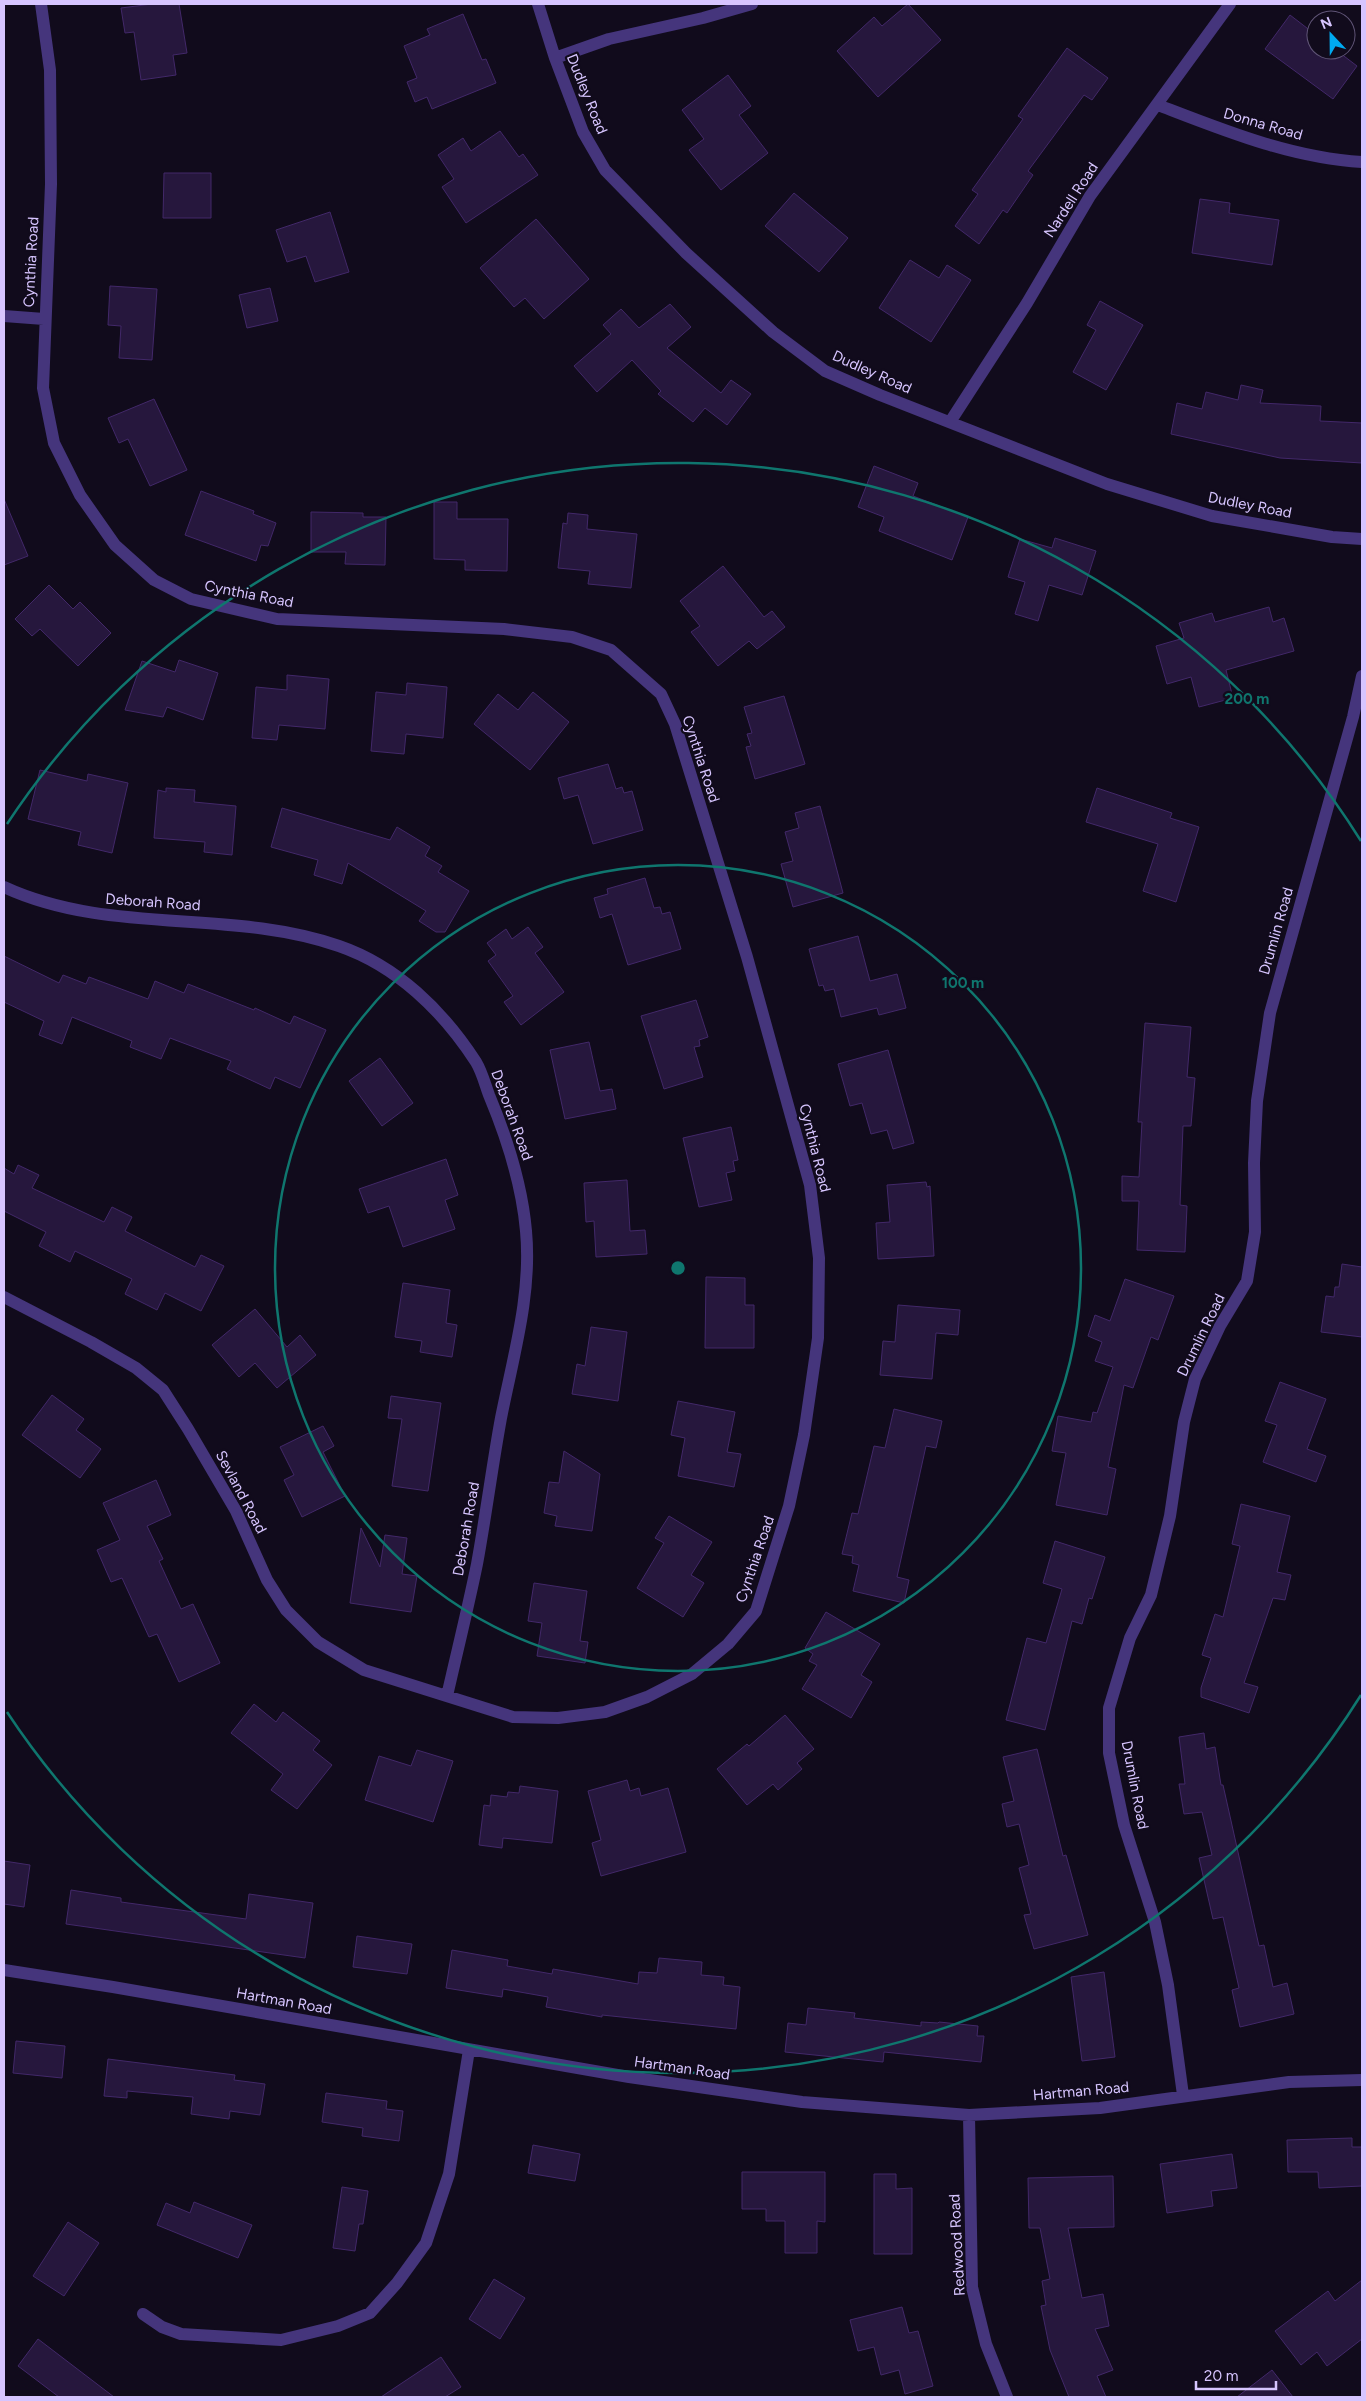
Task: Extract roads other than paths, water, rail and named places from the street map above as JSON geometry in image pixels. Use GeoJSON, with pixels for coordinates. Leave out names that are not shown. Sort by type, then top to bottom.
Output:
{"type":"FeatureCollection","features":[{"type":"Feature","properties":{"kind":"street","name":"Cynthia Road"},"geometry":{"type":"LineString","coordinates":[[41,4],[50,70],[51,184],[44,319],[43,388],[54,443],[80,495],[115,544],[154,580],[191,599],[277,619],[504,630],[572,637],[611,650],[636,670],[660,694],[675,724],[747,957],[810,1185],[819,1258],[818,1338],[804,1435],[790,1506],[756,1611],[728,1644],[692,1674],[647,1697],[605,1712],[558,1718],[513,1716],[447,1696]]}},
{"type":"Feature","properties":{"kind":"street","name":"Dudley Road"},"geometry":{"type":"LineString","coordinates":[[538,4],[555,58],[583,132],[605,170],[686,252],[773,332],[825,371],[880,396],[1107,484],[1212,516],[1332,537],[1362,539]]}},
{"type":"Feature","properties":{"kind":"street"},"geometry":{"type":"LineString","coordinates":[[555,58],[609,39],[703,18],[752,4]]}},
{"type":"Feature","properties":{"kind":"street","name":"Nardell Road"},"geometry":{"type":"LineString","coordinates":[[950,422],[1027,303],[1090,196],[1230,4]]}},
{"type":"Feature","properties":{"kind":"street","name":"Donna Road"},"geometry":{"type":"LineString","coordinates":[[1158,105],[1246,139],[1338,160],[1362,162]]}},
{"type":"Feature","properties":{"kind":"street"},"geometry":{"type":"LineString","coordinates":[[4,316],[44,319]]}},
{"type":"Feature","properties":{"kind":"street","name":"Drumlin Road"},"geometry":{"type":"LineString","coordinates":[[1183,2095],[1168,1984],[1157,1931],[1124,1825],[1109,1753],[1109,1708],[1130,1638],[1151,1595],[1170,1516],[1184,1422],[1195,1379],[1220,1326],[1247,1281],[1255,1232],[1254,1164],[1257,1101],[1270,1013],[1353,717],[1362,676]]}},
{"type":"Feature","properties":{"kind":"street","name":"Deborah Road"},"geometry":{"type":"LineString","coordinates":[[4,887],[23,896],[86,913],[114,918],[253,926],[300,934],[342,947],[390,970],[432,1005],[477,1064],[514,1166],[526,1232],[525,1299],[477,1563],[447,1696]]}},
{"type":"Feature","properties":{"kind":"street","name":"Sevland Road"},"geometry":{"type":"LineString","coordinates":[[4,1297],[91,1342],[136,1368],[163,1390],[188,1428],[236,1511],[267,1580],[286,1610],[318,1642],[364,1670],[447,1696]]}},
{"type":"Feature","properties":{"kind":"street","name":"Hartman Road"},"geometry":{"type":"LineString","coordinates":[[4,1970],[113,1987],[629,2077],[802,2102],[969,2115],[1100,2108],[1183,2095],[1289,2082],[1362,2080]]}},
{"type":"Feature","properties":{"kind":"street"},"geometry":{"type":"LineString","coordinates":[[143,2314],[162,2327],[181,2334],[281,2340],[338,2326],[370,2313],[397,2283],[426,2243],[449,2174],[469,2050]]}},
{"type":"Feature","properties":{"kind":"street","name":"Redwood Road"},"geometry":{"type":"LineString","coordinates":[[969,2115],[972,2287],[986,2344],[1007,2397]]}}]}
